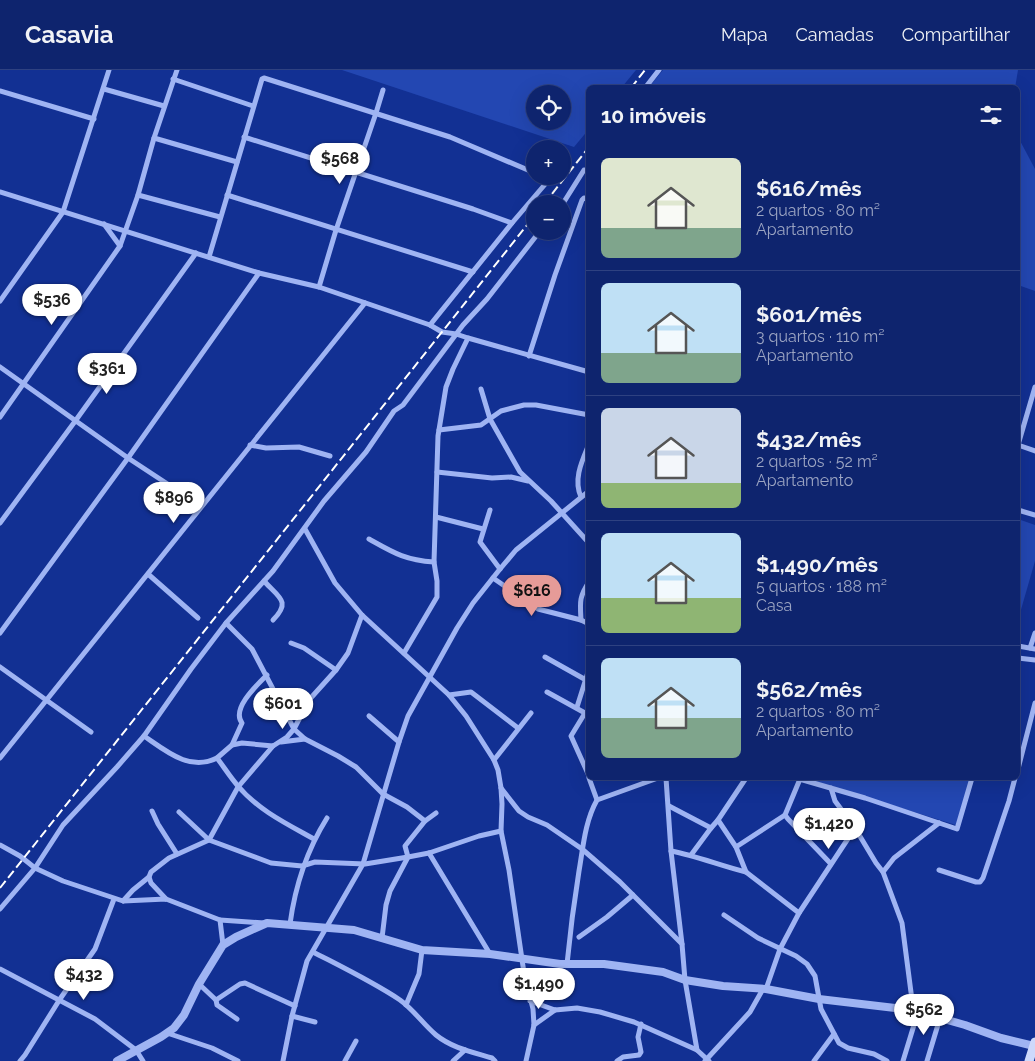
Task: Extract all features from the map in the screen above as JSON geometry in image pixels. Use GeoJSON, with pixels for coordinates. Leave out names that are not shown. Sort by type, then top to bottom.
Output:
{"type":"FeatureCollection","features":[{"type":"Feature","properties":{"kind":"main road"},"geometry":{"type":"LineString","coordinates":[[1029,1061],[1035,1045]]}},
{"type":"Feature","properties":{"kind":"street"},"geometry":{"type":"LineString","coordinates":[[0,301],[64,212],[109,70]]}},
{"type":"Feature","properties":{"kind":"street"},"geometry":{"type":"LineString","coordinates":[[0,417],[120,246],[176,70]]}},
{"type":"Feature","properties":{"kind":"street"},"geometry":{"type":"LineString","coordinates":[[647,85],[659,70]]}},
{"type":"Feature","properties":{"kind":"street"},"geometry":{"type":"LineString","coordinates":[[209,257],[253,106],[264,78],[450,136],[526,169]]}},
{"type":"Feature","properties":{"kind":"street"},"geometry":{"type":"LineString","coordinates":[[173,79],[253,106]]}},
{"type":"Feature","properties":{"kind":"street"},"geometry":{"type":"LineString","coordinates":[[104,89],[164,106]]}},
{"type":"Feature","properties":{"kind":"street"},"geometry":{"type":"LineString","coordinates":[[319,287],[383,90]]}},
{"type":"Feature","properties":{"kind":"street"},"geometry":{"type":"LineString","coordinates":[[0,91],[94,119]]}},
{"type":"Feature","properties":{"kind":"street"},"geometry":{"type":"LineString","coordinates":[[244,137],[356,171],[512,223]]}},
{"type":"Feature","properties":{"kind":"street"},"geometry":{"type":"LineString","coordinates":[[154,138],[237,162]]}},
{"type":"Feature","properties":{"kind":"street"},"geometry":{"type":"LineString","coordinates":[[569,195],[586,171]]}},
{"type":"Feature","properties":{"kind":"street"},"geometry":{"type":"LineString","coordinates":[[430,324],[544,185]]}},
{"type":"Feature","properties":{"kind":"street"},"geometry":{"type":"LineString","coordinates":[[0,193],[259,273],[319,287],[430,324],[442,332],[456,334],[586,371]]}},
{"type":"Feature","properties":{"kind":"street"},"geometry":{"type":"LineString","coordinates":[[138,194],[220,217]]}},
{"type":"Feature","properties":{"kind":"street"},"geometry":{"type":"LineString","coordinates":[[227,195],[473,272]]}},
{"type":"Feature","properties":{"kind":"street"},"geometry":{"type":"LineString","coordinates":[[529,356],[582,199],[586,198]]}},
{"type":"Feature","properties":{"kind":"street"},"geometry":{"type":"LineString","coordinates":[[104,224],[120,246]]}},
{"type":"Feature","properties":{"kind":"street"},"geometry":{"type":"LineString","coordinates":[[0,909],[35,868],[63,825],[144,736],[226,623],[288,553],[324,502],[366,452],[394,411],[403,405],[456,334],[487,299],[533,240]]}},
{"type":"Feature","properties":{"kind":"street"},"geometry":{"type":"LineString","coordinates":[[0,523],[196,253]]}},
{"type":"Feature","properties":{"kind":"street"},"geometry":{"type":"LineString","coordinates":[[0,633],[128,458],[259,273]]}},
{"type":"Feature","properties":{"kind":"street"},"geometry":{"type":"LineString","coordinates":[[0,758],[364,303]]}},
{"type":"Feature","properties":{"kind":"street"},"geometry":{"type":"LineString","coordinates":[[404,653],[438,597],[434,562],[439,430],[446,387],[452,369],[468,338]]}},
{"type":"Feature","properties":{"kind":"street"},"geometry":{"type":"LineString","coordinates":[[0,368],[128,458],[202,506]]}},
{"type":"Feature","properties":{"kind":"street"},"geometry":{"type":"LineString","coordinates":[[481,389],[490,419],[520,472],[586,540]]}},
{"type":"Feature","properties":{"kind":"street"},"geometry":{"type":"LineString","coordinates":[[1020,439],[1035,390]]}},
{"type":"Feature","properties":{"kind":"street"},"geometry":{"type":"LineString","coordinates":[[439,430],[471,428],[481,425],[501,411],[524,405],[536,405],[586,414]]}},
{"type":"Feature","properties":{"kind":"street"},"geometry":{"type":"LineString","coordinates":[[250,446],[299,448],[330,456]]}},
{"type":"Feature","properties":{"kind":"street"},"geometry":{"type":"LineString","coordinates":[[1020,446],[1035,451]]}},
{"type":"Feature","properties":{"kind":"street"},"geometry":{"type":"LineString","coordinates":[[581,497],[577,485],[578,474],[586,452]]}},
{"type":"Feature","properties":{"kind":"street"},"geometry":{"type":"LineString","coordinates":[[437,472],[492,478],[511,477],[530,481]]}},
{"type":"Feature","properties":{"kind":"street"},"geometry":{"type":"LineString","coordinates":[[283,1061],[292,1016],[305,970],[362,864],[408,716],[457,628],[492,578],[516,550],[586,493]]}},
{"type":"Feature","properties":{"kind":"street"},"geometry":{"type":"LineString","coordinates":[[490,510],[480,542],[500,569]]}},
{"type":"Feature","properties":{"kind":"street"},"geometry":{"type":"LineString","coordinates":[[1020,511],[1035,515]]}},
{"type":"Feature","properties":{"kind":"street"},"geometry":{"type":"LineString","coordinates":[[436,517],[483,529]]}},
{"type":"Feature","properties":{"kind":"street"},"geometry":{"type":"LineString","coordinates":[[304,529],[335,583],[362,615],[449,695],[466,716],[494,760],[501,788],[501,831],[534,1026],[526,1061]]}},
{"type":"Feature","properties":{"kind":"street"},"geometry":{"type":"LineString","coordinates":[[368,539],[398,556],[434,562]]}},
{"type":"Feature","properties":{"kind":"street"},"geometry":{"type":"LineString","coordinates":[[148,574],[198,618]]}},
{"type":"Feature","properties":{"kind":"street"},"geometry":{"type":"LineString","coordinates":[[492,578],[538,609],[586,622]]}},
{"type":"Feature","properties":{"kind":"street"},"geometry":{"type":"LineString","coordinates":[[264,581],[282,603],[283,608],[272,620]]}},
{"type":"Feature","properties":{"kind":"street"},"geometry":{"type":"LineString","coordinates":[[581,620],[580,600],[586,587]]}},
{"type":"Feature","properties":{"kind":"street"},"geometry":{"type":"LineString","coordinates":[[123,901],[151,872],[177,854],[209,840],[238,787],[273,746],[294,729],[309,700],[336,670],[348,653],[362,615]]}},
{"type":"Feature","properties":{"kind":"street"},"geometry":{"type":"LineString","coordinates":[[226,623],[252,649],[294,729],[305,739],[356,767],[383,794],[407,807],[424,821]]}},
{"type":"Feature","properties":{"kind":"street"},"geometry":{"type":"LineString","coordinates":[[1020,646],[1033,649],[1035,633]]}},
{"type":"Feature","properties":{"kind":"street"},"geometry":{"type":"LineString","coordinates":[[291,643],[304,648],[336,670]]}},
{"type":"Feature","properties":{"kind":"street"},"geometry":{"type":"LineString","coordinates":[[545,657],[586,680],[577,707]]}},
{"type":"Feature","properties":{"kind":"street"},"geometry":{"type":"LineString","coordinates":[[1020,658],[1035,660]]}},
{"type":"Feature","properties":{"kind":"street"},"geometry":{"type":"LineString","coordinates":[[0,666],[91,732]]}},
{"type":"Feature","properties":{"kind":"street"},"geometry":{"type":"LineString","coordinates":[[144,736],[176,757],[190,763],[201,764],[217,758],[232,744],[242,723],[239,715],[241,708],[255,687],[267,675]]}},
{"type":"Feature","properties":{"kind":"street"},"geometry":{"type":"LineString","coordinates":[[449,695],[471,692],[518,728]]}},
{"type":"Feature","properties":{"kind":"street"},"geometry":{"type":"LineString","coordinates":[[547,692],[586,712]]}},
{"type":"Feature","properties":{"kind":"street"},"geometry":{"type":"LineString","coordinates":[[1020,761],[1035,703]]}},
{"type":"Feature","properties":{"kind":"street"},"geometry":{"type":"LineString","coordinates":[[494,760],[531,713]]}},
{"type":"Feature","properties":{"kind":"street"},"geometry":{"type":"LineString","coordinates":[[586,714],[571,736],[586,770]]}},
{"type":"Feature","properties":{"kind":"street"},"geometry":{"type":"LineString","coordinates":[[370,716],[399,742]]}},
{"type":"Feature","properties":{"kind":"street"},"geometry":{"type":"LineString","coordinates":[[280,742],[305,739]]}},
{"type":"Feature","properties":{"kind":"street"},"geometry":{"type":"LineString","coordinates":[[232,744],[273,746]]}},
{"type":"Feature","properties":{"kind":"street"},"geometry":{"type":"LineString","coordinates":[[217,758],[238,787],[273,816],[314,839]]}},
{"type":"Feature","properties":{"kind":"street"},"geometry":{"type":"LineString","coordinates":[[590,780],[597,800]]}},
{"type":"Feature","properties":{"kind":"street"},"geometry":{"type":"LineString","coordinates":[[567,964],[582,849],[591,811],[597,800],[652,780]]}},
{"type":"Feature","properties":{"kind":"street"},"geometry":{"type":"LineString","coordinates":[[666,780],[671,851],[685,980],[697,1050]]}},
{"type":"Feature","properties":{"kind":"street"},"geometry":{"type":"LineString","coordinates":[[691,855],[718,820],[745,780]]}},
{"type":"Feature","properties":{"kind":"street"},"geometry":{"type":"LineString","coordinates":[[736,847],[785,815],[797,780]]}},
{"type":"Feature","properties":{"kind":"street"},"geometry":{"type":"LineString","coordinates":[[805,780],[957,829],[971,780]]}},
{"type":"Feature","properties":{"kind":"street"},"geometry":{"type":"LineString","coordinates":[[939,870],[980,882],[983,878],[1014,780]]}},
{"type":"Feature","properties":{"kind":"street"},"geometry":{"type":"LineString","coordinates":[[501,788],[519,811],[547,825],[582,849],[682,944]]}},
{"type":"Feature","properties":{"kind":"street"},"geometry":{"type":"LineString","coordinates":[[831,788],[835,801],[856,828],[883,872],[902,923],[914,1025],[903,1061]]}},
{"type":"Feature","properties":{"kind":"street"},"geometry":{"type":"LineString","coordinates":[[669,806],[711,828]]}},
{"type":"Feature","properties":{"kind":"street"},"geometry":{"type":"LineString","coordinates":[[152,811],[177,854]]}},
{"type":"Feature","properties":{"kind":"street"},"geometry":{"type":"LineString","coordinates":[[179,812],[209,840],[271,863],[305,865],[315,862],[362,864],[429,853],[478,836],[501,831]]}},
{"type":"Feature","properties":{"kind":"street"},"geometry":{"type":"LineString","coordinates":[[382,938],[386,905],[390,891],[408,857],[405,846],[424,821],[436,813]]}},
{"type":"Feature","properties":{"kind":"street"},"geometry":{"type":"LineString","coordinates":[[785,815],[831,864]]}},
{"type":"Feature","properties":{"kind":"street"},"geometry":{"type":"LineString","coordinates":[[290,924],[293,901],[314,839],[327,818]]}},
{"type":"Feature","properties":{"kind":"street"},"geometry":{"type":"LineString","coordinates":[[718,820],[736,847],[746,872]]}},
{"type":"Feature","properties":{"kind":"street"},"geometry":{"type":"LineString","coordinates":[[883,872],[894,858],[939,823]]}},
{"type":"Feature","properties":{"kind":"street"},"geometry":{"type":"LineString","coordinates":[[530,1001],[555,1010],[577,1008],[600,1012],[641,1024],[697,1050],[707,1060],[750,1012],[764,989],[780,949],[799,913],[856,828]]}},
{"type":"Feature","properties":{"kind":"street"},"geometry":{"type":"LineString","coordinates":[[0,845],[20,856],[35,868],[63,882],[123,901],[166,899],[220,920],[354,930],[422,950],[490,954],[567,964],[604,964],[663,972],[685,980],[724,986],[764,989],[819,999],[912,1010],[1001,1038],[1035,1045]]}},
{"type":"Feature","properties":{"kind":"street"},"geometry":{"type":"LineString","coordinates":[[671,851],[691,855],[727,868],[746,872],[799,913]]}},
{"type":"Feature","properties":{"kind":"street"},"geometry":{"type":"LineString","coordinates":[[429,853],[490,954]]}},
{"type":"Feature","properties":{"kind":"street"},"geometry":{"type":"LineString","coordinates":[[148,877],[166,899]]}},
{"type":"Feature","properties":{"kind":"street"},"geometry":{"type":"LineString","coordinates":[[579,937],[607,917],[632,895]]}},
{"type":"Feature","properties":{"kind":"street"},"geometry":{"type":"LineString","coordinates":[[20,1061],[95,949],[114,899]]}},
{"type":"Feature","properties":{"kind":"street"},"geometry":{"type":"LineString","coordinates":[[724,915],[758,938],[796,956],[807,964],[815,976],[821,1009],[839,1043],[848,1048],[874,1054],[887,1061]]}},
{"type":"Feature","properties":{"kind":"street"},"geometry":{"type":"LineString","coordinates":[[220,920],[222,945]]}},
{"type":"Feature","properties":{"kind":"street"},"geometry":{"type":"LineString","coordinates":[[117,1061],[174,1028],[184,1015],[199,984],[222,945],[267,923]]}},
{"type":"Feature","properties":{"kind":"street"},"geometry":{"type":"LineString","coordinates":[[406,1005],[418,974],[422,950]]}},
{"type":"Feature","properties":{"kind":"street"},"geometry":{"type":"LineString","coordinates":[[313,952],[385,991],[406,1005],[436,1035],[453,1047],[492,1058],[495,1061]]}},
{"type":"Feature","properties":{"kind":"street"},"geometry":{"type":"LineString","coordinates":[[0,969],[95,1019],[136,1050],[143,1061]]}},
{"type":"Feature","properties":{"kind":"street"},"geometry":{"type":"LineString","coordinates":[[216,1000],[240,984],[245,983],[295,1006]]}},
{"type":"Feature","properties":{"kind":"street"},"geometry":{"type":"LineString","coordinates":[[199,984],[216,1000],[217,1005],[236,1019]]}},
{"type":"Feature","properties":{"kind":"street"},"geometry":{"type":"LineString","coordinates":[[534,1026],[555,1010]]}},
{"type":"Feature","properties":{"kind":"street"},"geometry":{"type":"LineString","coordinates":[[292,1016],[315,1022]]}},
{"type":"Feature","properties":{"kind":"street"},"geometry":{"type":"LineString","coordinates":[[927,1061],[940,1018]]}},
{"type":"Feature","properties":{"kind":"street"},"geometry":{"type":"LineString","coordinates":[[618,1061],[623,1057],[639,1055],[641,1052],[638,1038],[641,1024]]}},
{"type":"Feature","properties":{"kind":"street"},"geometry":{"type":"LineString","coordinates":[[167,1033],[212,1048],[238,1061]]}},
{"type":"Feature","properties":{"kind":"street"},"geometry":{"type":"LineString","coordinates":[[814,1061],[834,1034]]}},
{"type":"Feature","properties":{"kind":"street"},"geometry":{"type":"LineString","coordinates":[[345,1061],[356,1041]]}},
{"type":"Feature","properties":{"kind":"street"},"geometry":{"type":"LineString","coordinates":[[452,1061],[464,1050]]}},
{"type":"Feature","properties":{"kind":"street"},"geometry":{"type":"LineString","coordinates":[[222,1061],[225,1054]]}},
{"type":"Feature","properties":{"kind":"shaded area"},"geometry":{"type":"Polygon","coordinates":[[[342,70],[636,70],[624,85],[586,85],[586,133],[574,147],[571,146],[571,140],[553,140],[342,70]]]}},
{"type":"Feature","properties":{"kind":"shaded area"},"geometry":{"type":"Polygon","coordinates":[[[663,70],[1018,70],[1016,85],[651,85],[663,70]]]}},
{"type":"Feature","properties":{"kind":"shaded area"},"geometry":{"type":"Polygon","coordinates":[[[1020,141],[1035,169],[1035,291],[1020,286],[1020,141]]]}},
{"type":"Feature","properties":{"kind":"shaded area"},"geometry":{"type":"Polygon","coordinates":[[[1020,520],[1035,525],[1035,561],[1020,613],[1020,520]]]}},
{"type":"Feature","properties":{"kind":"shaded area"},"geometry":{"type":"Polygon","coordinates":[[[810,780],[969,780],[956,825],[810,780]]]}},
{"type":"Feature","properties":{"kind":"railway"},"geometry":{"type":"LineString","coordinates":[[633,85],[645,70]]}},
{"type":"Feature","properties":{"kind":"railway"},"geometry":{"type":"LineString","coordinates":[[551,195],[586,151]]}},
{"type":"Feature","properties":{"kind":"railway"},"geometry":{"type":"LineString","coordinates":[[0,888],[526,226]]}}]}
